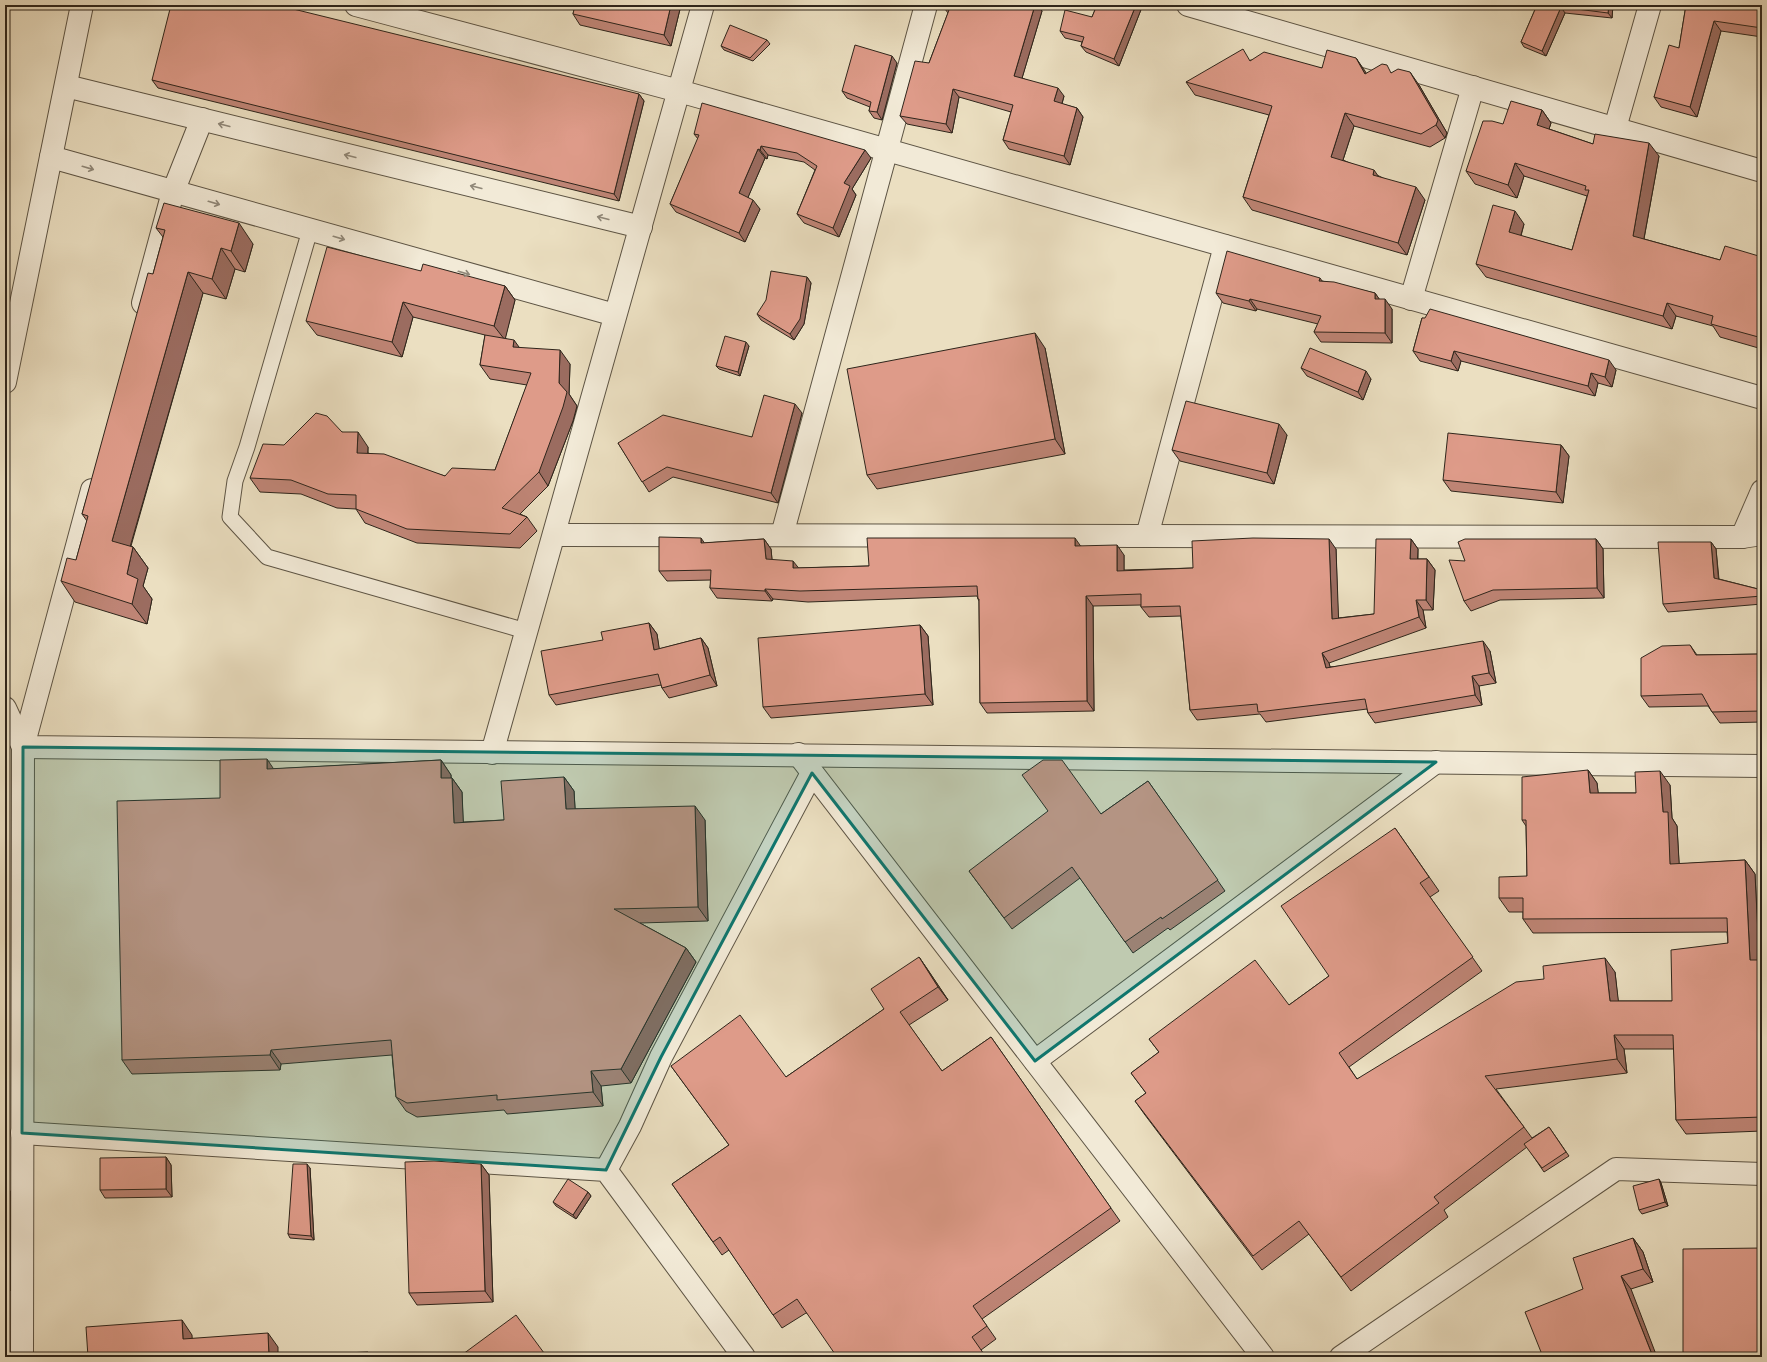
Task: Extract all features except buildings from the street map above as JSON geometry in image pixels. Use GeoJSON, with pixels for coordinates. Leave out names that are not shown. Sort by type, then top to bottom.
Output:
{"type":"FeatureCollection","features":[{"type":"Feature","properties":{"kind":"street"},"geometry":{"type":"LineString","coordinates":[[5,382],[82,5]]}},
{"type":"Feature","properties":{"kind":"street"},"geometry":{"type":"LineString","coordinates":[[356,5],[679,91],[1762,398]]}},
{"type":"Feature","properties":{"kind":"street"},"geometry":{"type":"LineString","coordinates":[[492,753],[703,5]]}},
{"type":"Feature","properties":{"kind":"street"},"geometry":{"type":"LineString","coordinates":[[782,535],[926,5]]}},
{"type":"Feature","properties":{"kind":"street"},"geometry":{"type":"LineString","coordinates":[[1188,5],[1762,171]]}},
{"type":"Feature","properties":{"kind":"street"},"geometry":{"type":"LineString","coordinates":[[1615,128],[1650,5]]}},
{"type":"Feature","properties":{"kind":"street"},"geometry":{"type":"LineString","coordinates":[[66,86],[640,227]]}},
{"type":"Feature","properties":{"kind":"street"},"geometry":{"type":"LineString","coordinates":[[1411,299],[1473,87]]}},
{"type":"Feature","properties":{"kind":"street"},"geometry":{"type":"LineString","coordinates":[[138,323],[173,192],[202,119]]}},
{"type":"Feature","properties":{"kind":"street"},"geometry":{"type":"LineString","coordinates":[[51,157],[616,316]]}},
{"type":"Feature","properties":{"kind":"street"},"geometry":{"type":"LineString","coordinates":[[1147,536],[1225,246]]}},
{"type":"Feature","properties":{"kind":"street"},"geometry":{"type":"LineString","coordinates":[[22,1357],[23,747],[98,469]]}},
{"type":"Feature","properties":{"kind":"street"},"geometry":{"type":"LineString","coordinates":[[554,535],[1752,536],[1762,490]]}},
{"type":"Feature","properties":{"kind":"street"},"geometry":{"type":"LineString","coordinates":[[5,708],[23,747]]}},
{"type":"Feature","properties":{"kind":"street"},"geometry":{"type":"LineString","coordinates":[[23,747],[492,753],[798,754],[1762,766]]}},
{"type":"Feature","properties":{"kind":"street"},"geometry":{"type":"LineString","coordinates":[[798,754],[1263,1357]]}},
{"type":"Feature","properties":{"kind":"street"},"geometry":{"type":"LineString","coordinates":[[1035,1061],[1436,762]]}},
{"type":"Feature","properties":{"kind":"street"},"geometry":{"type":"LineString","coordinates":[[606,1170],[630,1126],[665,1050],[812,773]]}},
{"type":"Feature","properties":{"kind":"street"},"geometry":{"type":"LineString","coordinates":[[22,1133],[606,1170],[744,1357]]}},
{"type":"Feature","properties":{"kind":"street"},"geometry":{"type":"LineString","coordinates":[[1341,1357],[1616,1169],[1762,1174]]}},
{"type":"Feature","properties":{"kind":"lane"},"geometry":{"type":"LineString","coordinates":[[310,230],[236,480],[230,517],[267,557],[526,631]]}},
{"type":"Feature","properties":{"kind":"highlighted area"},"geometry":{"type":"Polygon","coordinates":[[[23,747],[1436,762],[1035,1061],[812,773],[661,1057],[606,1170],[22,1133],[23,747]]]}}]}
